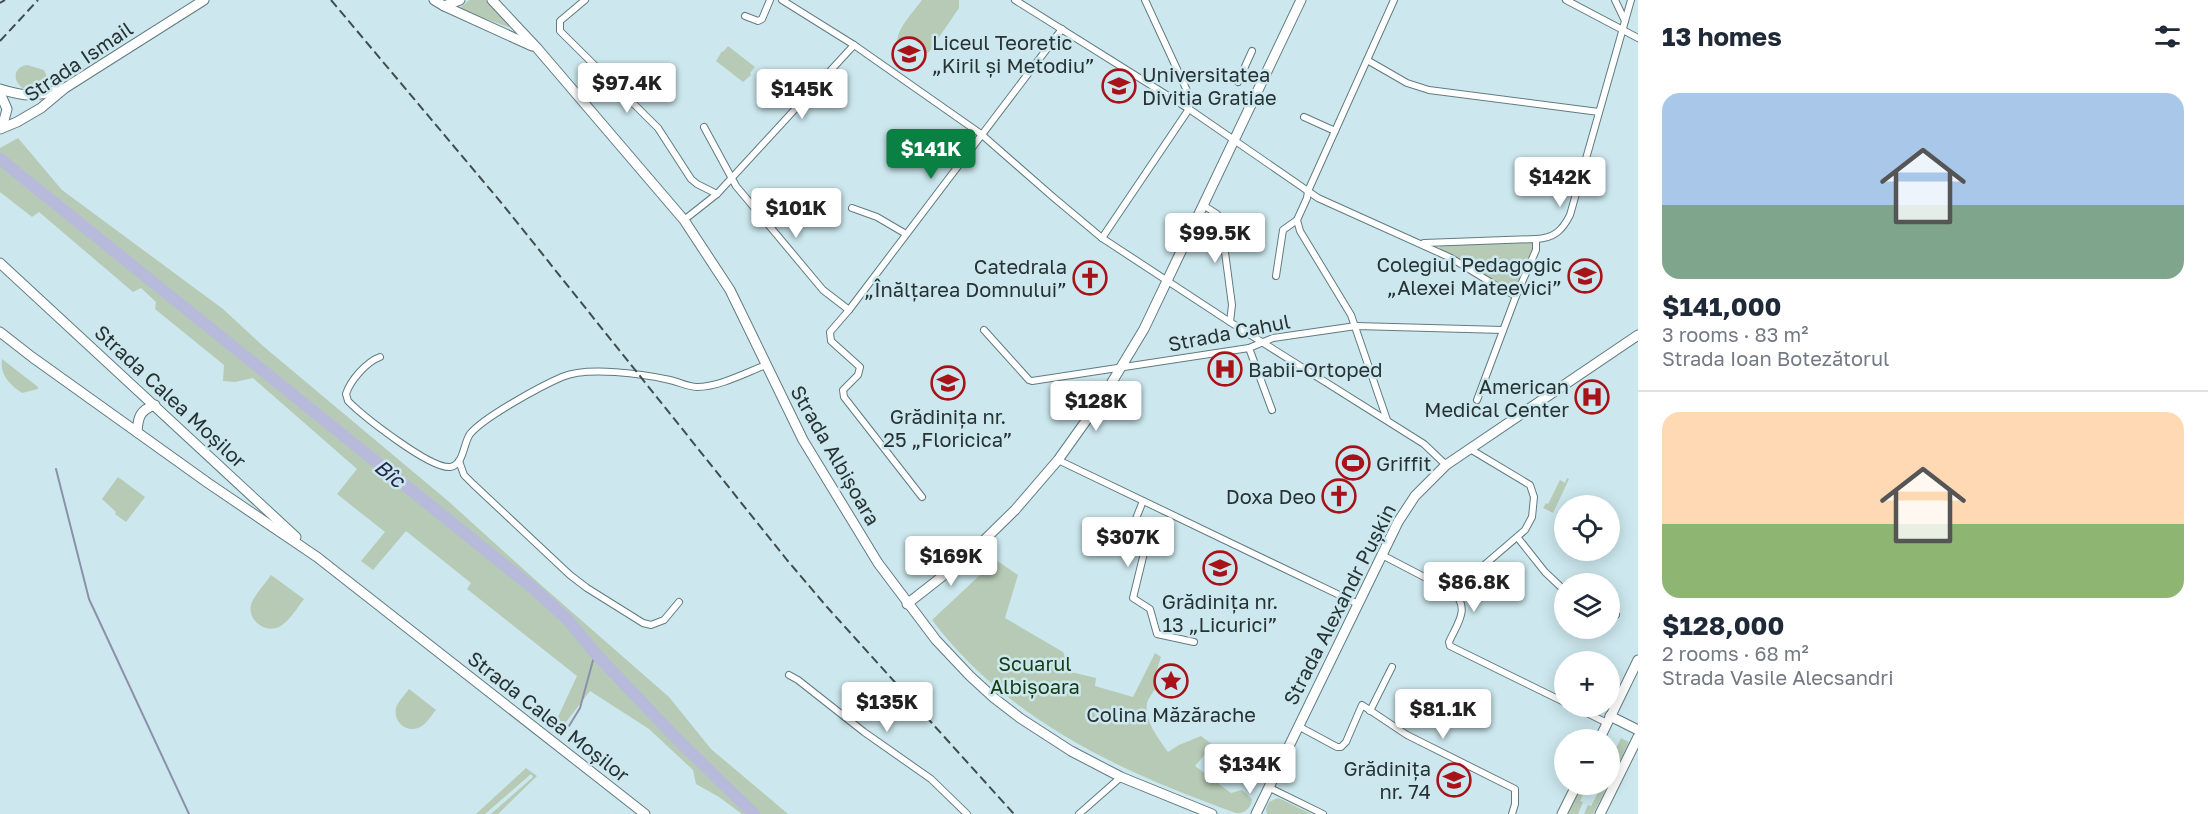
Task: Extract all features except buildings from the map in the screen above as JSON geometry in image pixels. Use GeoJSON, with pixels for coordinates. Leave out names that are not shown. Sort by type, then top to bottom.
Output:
{"type":"FeatureCollection","features":[{"type":"Feature","properties":{"kind":"main road","name":"Strada Ismail"},"geometry":{"type":"LineString","coordinates":[[1,128],[41,108],[64,88],[204,0]]}},
{"type":"Feature","properties":{"kind":"main road","name":"Strada Albișoara"},"geometry":{"type":"LineString","coordinates":[[434,0],[537,48]]}},
{"type":"Feature","properties":{"kind":"main road"},"geometry":{"type":"LineString","coordinates":[[444,6],[460,0]]}},
{"type":"Feature","properties":{"kind":"main road","name":"Strada Albișoara"},"geometry":{"type":"LineString","coordinates":[[492,0],[537,48],[684,220],[730,290],[802,440],[878,563],[936,640],[994,698],[1071,751],[1121,777],[1212,814]]}},
{"type":"Feature","properties":{"kind":"main road"},"geometry":{"type":"LineString","coordinates":[[907,604],[982,544],[1058,460],[1087,421],[1121,368],[1167,280],[1301,0]]}},
{"type":"Feature","properties":{"kind":"main road"},"geometry":{"type":"LineString","coordinates":[[0,91],[34,96],[64,88]]}},
{"type":"Feature","properties":{"kind":"main road"},"geometry":{"type":"LineString","coordinates":[[0,91],[7,109],[1,128]]}},
{"type":"Feature","properties":{"kind":"main road","name":"Strada Calea Moșilor"},"geometry":{"type":"LineString","coordinates":[[0,263],[317,557]]}},
{"type":"Feature","properties":{"kind":"main road","name":"Strada Calea Moșilor"},"geometry":{"type":"LineString","coordinates":[[0,332],[208,483],[317,557],[645,814]]}},
{"type":"Feature","properties":{"kind":"main road","name":"Strada Alexandr Pușkin"},"geometry":{"type":"LineString","coordinates":[[1256,814],[1398,522],[1415,496],[1446,465],[1638,335]]}},
{"type":"Feature","properties":{"kind":"main road"},"geometry":{"type":"LineString","coordinates":[[138,432],[139,416],[147,408],[155,405]]}},
{"type":"Feature","properties":{"kind":"main road"},"geometry":{"type":"LineString","coordinates":[[1604,729],[1638,660]]}},
{"type":"Feature","properties":{"kind":"main road"},"geometry":{"type":"LineString","coordinates":[[1608,720],[1638,730]]}},
{"type":"Feature","properties":{"kind":"main road"},"geometry":{"type":"LineString","coordinates":[[1600,814],[1638,737]]}},
{"type":"Feature","properties":{"kind":"main road"},"geometry":{"type":"LineString","coordinates":[[1562,814],[1572,795]]}},
{"type":"Feature","properties":{"kind":"street"},"geometry":{"type":"LineString","coordinates":[[585,0],[560,21],[560,31],[658,128],[691,179],[717,194]]}},
{"type":"Feature","properties":{"kind":"street"},"geometry":{"type":"LineString","coordinates":[[745,16],[758,21],[762,19],[771,0]]}},
{"type":"Feature","properties":{"kind":"street"},"geometry":{"type":"LineString","coordinates":[[782,0],[854,45],[981,134],[1102,238],[1230,322],[1388,420],[1434,451],[1446,465]]}},
{"type":"Feature","properties":{"kind":"street"},"geometry":{"type":"LineString","coordinates":[[1015,0],[1189,109],[1318,198],[1421,243],[1516,296]]}},
{"type":"Feature","properties":{"kind":"street"},"geometry":{"type":"LineString","coordinates":[[1102,238],[1189,109],[1189,95],[1145,0]]}},
{"type":"Feature","properties":{"kind":"street"},"geometry":{"type":"LineString","coordinates":[[1276,276],[1283,230],[1297,220],[1394,0]]}},
{"type":"Feature","properties":{"kind":"street"},"geometry":{"type":"LineString","coordinates":[[1566,0],[1638,38]]}},
{"type":"Feature","properties":{"kind":"street"},"geometry":{"type":"LineString","coordinates":[[1615,0],[1625,22]]}},
{"type":"Feature","properties":{"kind":"street"},"geometry":{"type":"LineString","coordinates":[[1421,243],[1536,239],[1557,234],[1570,215],[1631,0]]}},
{"type":"Feature","properties":{"kind":"street"},"geometry":{"type":"LineString","coordinates":[[922,496],[844,397],[843,390],[858,375],[860,367],[831,340],[830,332],[1062,29]]}},
{"type":"Feature","properties":{"kind":"street"},"geometry":{"type":"LineString","coordinates":[[684,220],[717,194],[854,45]]}},
{"type":"Feature","properties":{"kind":"street"},"geometry":{"type":"LineString","coordinates":[[1238,82],[1252,51]]}},
{"type":"Feature","properties":{"kind":"street"},"geometry":{"type":"LineString","coordinates":[[1367,60],[1407,83],[1429,90],[1599,112]]}},
{"type":"Feature","properties":{"kind":"street"},"geometry":{"type":"LineString","coordinates":[[1304,117],[1335,131]]}},
{"type":"Feature","properties":{"kind":"street"},"geometry":{"type":"LineString","coordinates":[[704,126],[736,186],[823,290],[849,310]]}},
{"type":"Feature","properties":{"kind":"street"},"geometry":{"type":"LineString","coordinates":[[1203,205],[1217,214],[1221,222],[1232,305],[1230,322]]}},
{"type":"Feature","properties":{"kind":"street"},"geometry":{"type":"LineString","coordinates":[[852,208],[877,217],[906,234]]}},
{"type":"Feature","properties":{"kind":"street"},"geometry":{"type":"LineString","coordinates":[[1297,220],[1300,231],[1351,315],[1388,420]]}},
{"type":"Feature","properties":{"kind":"street"},"geometry":{"type":"LineString","coordinates":[[1477,400],[1536,250],[1536,239]]}},
{"type":"Feature","properties":{"kind":"street","name":"Strada Cahul"},"geometry":{"type":"LineString","coordinates":[[984,330],[1032,381],[1249,348],[1262,341],[1356,327],[1503,330]]}},
{"type":"Feature","properties":{"kind":"street"},"geometry":{"type":"LineString","coordinates":[[1249,348],[1272,410]]}},
{"type":"Feature","properties":{"kind":"street"},"geometry":{"type":"LineString","coordinates":[[380,357],[370,362],[350,386],[346,394],[348,401],[408,448],[433,462],[451,467],[459,462],[469,436],[478,426],[564,376],[592,372],[637,374],[699,387],[766,365]]}},
{"type":"Feature","properties":{"kind":"street"},"geometry":{"type":"LineString","coordinates":[[1453,592],[1518,538],[1532,517],[1534,497],[1532,489],[1470,449]]}},
{"type":"Feature","properties":{"kind":"street"},"geometry":{"type":"LineString","coordinates":[[1058,460],[1358,604]]}},
{"type":"Feature","properties":{"kind":"street"},"geometry":{"type":"LineString","coordinates":[[459,462],[464,475],[472,484],[570,575],[604,599],[643,623],[651,625],[664,620],[679,602]]}},
{"type":"Feature","properties":{"kind":"street"},"geometry":{"type":"LineString","coordinates":[[1143,501],[1129,536],[1133,545],[1144,553],[1133,598],[1149,609],[1156,634],[1194,642]]}},
{"type":"Feature","properties":{"kind":"street"},"geometry":{"type":"LineString","coordinates":[[1518,538],[1554,581]]}},
{"type":"Feature","properties":{"kind":"street"},"geometry":{"type":"LineString","coordinates":[[1382,555],[1453,592],[1461,600],[1462,614],[1449,642],[1450,646],[1554,697]]}},
{"type":"Feature","properties":{"kind":"street"},"geometry":{"type":"LineString","coordinates":[[1370,711],[1392,667]]}},
{"type":"Feature","properties":{"kind":"street"},"geometry":{"type":"LineString","coordinates":[[789,675],[931,779],[968,814]]}},
{"type":"Feature","properties":{"kind":"street"},"geometry":{"type":"LineString","coordinates":[[1298,726],[1341,747],[1346,742],[1362,705],[1407,735],[1515,789],[1512,814]]}},
{"type":"Feature","properties":{"kind":"street"},"geometry":{"type":"LineString","coordinates":[[1600,717],[1608,720]]}},
{"type":"Feature","properties":{"kind":"street"},"geometry":{"type":"LineString","coordinates":[[1079,814],[1121,777]]}},
{"type":"Feature","properties":{"kind":"street"},"geometry":{"type":"LineString","coordinates":[[1268,786],[1323,814]]}},
{"type":"Feature","properties":{"kind":"green space"},"geometry":{"type":"Polygon","coordinates":[[[469,0],[486,0],[511,28],[459,9],[469,0]]]}},
{"type":"Feature","properties":{"kind":"green space"},"geometry":{"type":"Polygon","coordinates":[[[922,0],[959,0],[959,8],[929,52],[917,58],[905,54],[899,48],[897,41],[904,24],[922,0]]]}},
{"type":"Feature","properties":{"kind":"green space"},"geometry":{"type":"Polygon","coordinates":[[[728,46],[755,67],[751,75],[743,82],[716,61],[728,46]]]}},
{"type":"Feature","properties":{"kind":"green space"},"geometry":{"type":"Polygon","coordinates":[[[27,65],[44,70],[47,77],[32,90],[25,89],[16,80],[19,68],[27,65]]]}},
{"type":"Feature","properties":{"kind":"green space"},"geometry":{"type":"Polygon","coordinates":[[[18,138],[62,190],[223,309],[263,346],[448,501],[669,697],[711,749],[788,814],[742,814],[696,784],[693,770],[649,729],[590,691],[563,726],[557,719],[577,676],[467,589],[471,583],[406,531],[373,570],[361,561],[385,532],[337,494],[357,469],[253,378],[235,382],[223,381],[224,365],[155,309],[156,302],[141,288],[133,292],[39,212],[32,217],[0,192],[0,148],[18,138]]]}},
{"type":"Feature","properties":{"kind":"green space"},"geometry":{"type":"Polygon","coordinates":[[[1535,240],[1527,268],[1516,293],[1439,247],[1446,243],[1535,240]]]}},
{"type":"Feature","properties":{"kind":"green space"},"geometry":{"type":"Polygon","coordinates":[[[2,359],[38,389],[22,393],[13,386],[6,379],[2,370],[2,359]]]}},
{"type":"Feature","properties":{"kind":"green space"},"geometry":{"type":"Polygon","coordinates":[[[118,477],[145,497],[126,522],[115,514],[116,512],[102,499],[118,477]]]}},
{"type":"Feature","properties":{"kind":"green space"},"geometry":{"type":"Polygon","coordinates":[[[1567,478],[1569,479],[1561,495],[1554,495],[1553,513],[1543,508],[1546,503],[1548,504],[1560,480],[1565,483],[1567,478]]]}},
{"type":"Feature","properties":{"kind":"green space","name":"Scuarul Albișoara"},"geometry":{"type":"Polygon","coordinates":[[[996,560],[1018,575],[1005,618],[1063,652],[1071,672],[1096,678],[1095,686],[1133,697],[1155,653],[1161,657],[1154,678],[1165,679],[1156,691],[1154,690],[1147,703],[1148,716],[1153,729],[1168,752],[1201,736],[1213,745],[1195,766],[1231,793],[1242,790],[1252,799],[1251,805],[1242,812],[1236,813],[1109,760],[1069,739],[1031,714],[996,687],[962,656],[932,620],[996,560]]]}},
{"type":"Feature","properties":{"kind":"green space"},"geometry":{"type":"Polygon","coordinates":[[[271,575],[304,599],[286,622],[273,629],[257,623],[251,614],[252,602],[271,575]]]}},
{"type":"Feature","properties":{"kind":"green space"},"geometry":{"type":"Polygon","coordinates":[[[409,689],[436,710],[424,724],[415,729],[402,725],[396,713],[398,703],[409,689]]]}},
{"type":"Feature","properties":{"kind":"green space"},"geometry":{"type":"Polygon","coordinates":[[[1621,738],[1629,742],[1620,761],[1621,738]]]}},
{"type":"Feature","properties":{"kind":"green space"},"geometry":{"type":"Polygon","coordinates":[[[526,768],[537,776],[498,814],[491,814],[533,777],[531,774],[485,814],[476,814],[526,768]]]}},
{"type":"Feature","properties":{"kind":"green space"},"geometry":{"type":"Polygon","coordinates":[[[1577,795],[1583,795],[1578,814],[1568,814],[1577,795]]]}},
{"type":"Feature","properties":{"kind":"green space"},"geometry":{"type":"Polygon","coordinates":[[[1597,795],[1603,795],[1593,814],[1584,814],[1588,805],[1591,806],[1597,795]]]}},
{"type":"Feature","properties":{"kind":"green space"},"geometry":{"type":"Polygon","coordinates":[[[1278,798],[1311,814],[1267,814],[1266,809],[1269,802],[1278,798]]]}},
{"type":"Feature","properties":{"kind":"waterway","name":"Bîc"},"geometry":{"type":"LineString","coordinates":[[0,159],[534,589],[567,619],[595,653],[673,735],[754,814]]}},
{"type":"Feature","properties":{"kind":"waterway"},"geometry":{"type":"LineString","coordinates":[[56,469],[89,599],[189,814]]}},
{"type":"Feature","properties":{"kind":"waterway"},"geometry":{"type":"LineString","coordinates":[[569,726],[580,708],[595,653]]}},
{"type":"Feature","properties":{"kind":"railway"},"geometry":{"type":"LineString","coordinates":[[0,3],[5,0]]}},
{"type":"Feature","properties":{"kind":"railway"},"geometry":{"type":"LineString","coordinates":[[0,41],[38,0]]}},
{"type":"Feature","properties":{"kind":"railway"},"geometry":{"type":"LineString","coordinates":[[331,0],[504,206],[787,560],[1014,814]]}},
{"type":"Feature","properties":{"kind":"place","name":"Liceul Teoretic „Kiril și Metodiu”"},"geometry":{"type":"Point","coordinates":[909,54]}},
{"type":"Feature","properties":{"kind":"place","name":"Universitatea Divitia Gratiae"},"geometry":{"type":"Point","coordinates":[1119,86]}},
{"type":"Feature","properties":{"kind":"place","name":"Colegiul Pedagogic „Alexei Mateevici”"},"geometry":{"type":"Point","coordinates":[1585,276]}},
{"type":"Feature","properties":{"kind":"place","name":"Catedrala „Înălțarea Domnului”"},"geometry":{"type":"Point","coordinates":[1090,278]}},
{"type":"Feature","properties":{"kind":"place","name":"Babii-Ortoped"},"geometry":{"type":"Point","coordinates":[1225,369]}},
{"type":"Feature","properties":{"kind":"place","name":"Grădinița nr. 25 „Floricica”"},"geometry":{"type":"Point","coordinates":[948,383]}},
{"type":"Feature","properties":{"kind":"place","name":"American Medical Center"},"geometry":{"type":"Point","coordinates":[1592,397]}},
{"type":"Feature","properties":{"kind":"place","name":"Griffit"},"geometry":{"type":"Point","coordinates":[1353,463]}},
{"type":"Feature","properties":{"kind":"place","name":"Doxa Deo"},"geometry":{"type":"Point","coordinates":[1339,496]}},
{"type":"Feature","properties":{"kind":"place","name":"Grădinița nr. 13 „Licurici”"},"geometry":{"type":"Point","coordinates":[1220,568]}},
{"type":"Feature","properties":{"kind":"place","name":"Colina Măzărache"},"geometry":{"type":"Point","coordinates":[1171,681]}},
{"type":"Feature","properties":{"kind":"place","name":"Grădinița nr. 74"},"geometry":{"type":"Point","coordinates":[1454,780]}}]}
